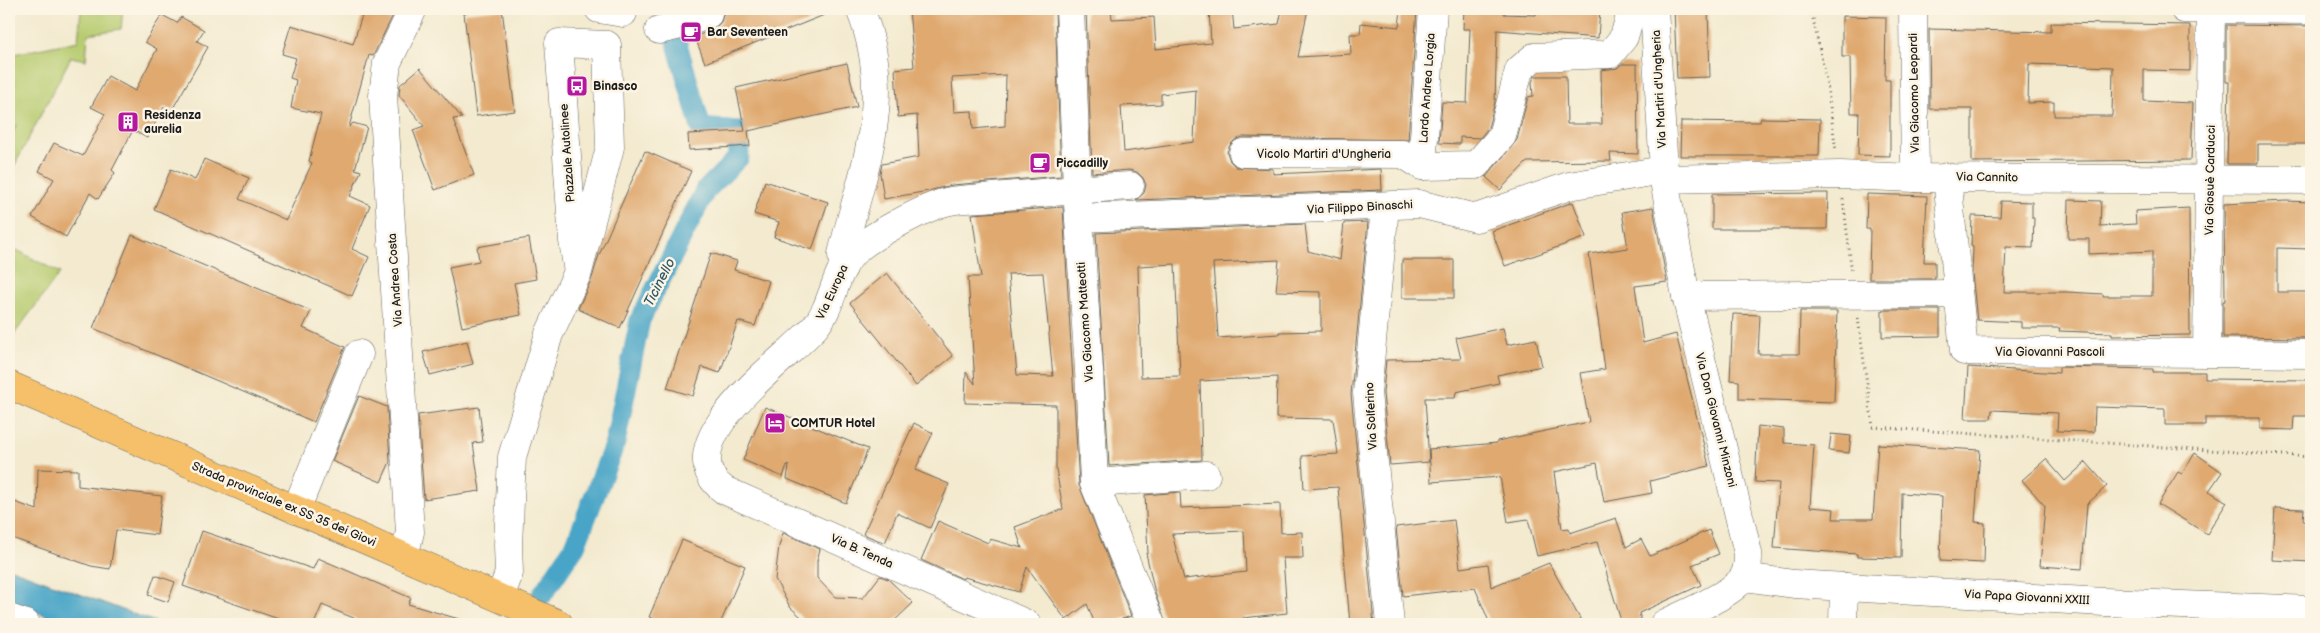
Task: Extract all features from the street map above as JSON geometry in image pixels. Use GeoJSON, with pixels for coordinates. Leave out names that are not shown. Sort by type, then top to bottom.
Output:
{"type":"FeatureCollection","features":[{"type":"Feature","properties":{"kind":"main road","name":"Strada provinciale ex SS 35 dei Giovi"},"geometry":{"type":"LineString","coordinates":[[9,385],[559,624]]}},
{"type":"Feature","properties":{"kind":"street","name":"Via Andrea Costa"},"geometry":{"type":"LineString","coordinates":[[404,557],[410,532],[383,96],[387,63],[413,9]]}},
{"type":"Feature","properties":{"kind":"street"},"geometry":{"type":"LineString","coordinates":[[659,30],[685,24],[708,14],[708,9]]}},
{"type":"Feature","properties":{"kind":"street"},"geometry":{"type":"LineString","coordinates":[[842,268],[842,254],[872,143],[876,103],[871,45],[860,9]]}},
{"type":"Feature","properties":{"kind":"street","name":"Via Giacomo Matteotti"},"geometry":{"type":"LineString","coordinates":[[1070,9],[1078,218],[1089,370],[1094,483],[1143,622]]}},
{"type":"Feature","properties":{"kind":"street","name":"Lardo Andrea Lorgia"},"geometry":{"type":"LineString","coordinates":[[1422,166],[1432,9]]}},
{"type":"Feature","properties":{"kind":"street"},"geometry":{"type":"LineString","coordinates":[[1422,166],[1476,165],[1502,136],[1518,70],[1534,57],[1610,54],[1624,37],[1632,9]]}},
{"type":"Feature","properties":{"kind":"street","name":"Via Martiri d'Ungheria"},"geometry":{"type":"LineString","coordinates":[[1654,9],[1664,175]]}},
{"type":"Feature","properties":{"kind":"street","name":"Via Giacomo Leopardi"},"geometry":{"type":"LineString","coordinates":[[1913,9],[1915,178]]}},
{"type":"Feature","properties":{"kind":"street"},"geometry":{"type":"LineString","coordinates":[[2184,9],[2311,10]]}},
{"type":"Feature","properties":{"kind":"street","name":"Via Giosuè Carducci"},"geometry":{"type":"LineString","coordinates":[[2208,352],[2212,9]]}},
{"type":"Feature","properties":{"kind":"street","name":"Piazzale Autolinee"},"geometry":{"type":"LineString","coordinates":[[500,598],[509,573],[508,545],[512,457],[548,334],[578,272],[610,148],[608,45],[559,43],[573,241],[578,272]]}},
{"type":"Feature","properties":{"kind":"street","name":"Vicolo Martiri d'Ungheria"},"geometry":{"type":"LineString","coordinates":[[1243,153],[1403,154],[1422,166]]}},
{"type":"Feature","properties":{"kind":"street","name":"Via Cannito"},"geometry":{"type":"LineString","coordinates":[[1664,175],[1840,175],[1915,178],[2210,181],[2311,180]]}},
{"type":"Feature","properties":{"kind":"street","name":"Via Filippo Binaschi"},"geometry":{"type":"LineString","coordinates":[[1078,218],[1385,207],[1419,204],[1476,218],[1569,186],[1664,175]]}},
{"type":"Feature","properties":{"kind":"street","name":"Via Don Giovanni Minzoni"},"geometry":{"type":"LineString","coordinates":[[1664,175],[1686,296],[1748,553],[1748,566],[1744,577]]}},
{"type":"Feature","properties":{"kind":"street","name":"Via Giovanni Pascoli"},"geometry":{"type":"LineString","coordinates":[[1947,177],[1964,351],[2311,354]]}},
{"type":"Feature","properties":{"kind":"street","name":"Via Europa"},"geometry":{"type":"LineString","coordinates":[[706,468],[706,451],[722,420],[736,403],[816,326],[828,305],[845,262],[860,247],[890,229],[942,203],[1077,189],[1130,186]]}},
{"type":"Feature","properties":{"kind":"street"},"geometry":{"type":"LineString","coordinates":[[856,202],[869,222],[877,227],[890,229]]}},
{"type":"Feature","properties":{"kind":"street","name":"Via Solferino"},"geometry":{"type":"LineString","coordinates":[[1385,207],[1367,392],[1390,624]]}},
{"type":"Feature","properties":{"kind":"street"},"geometry":{"type":"LineString","coordinates":[[1686,296],[1958,294]]}},
{"type":"Feature","properties":{"kind":"street"},"geometry":{"type":"LineString","coordinates":[[296,510],[359,354]]}},
{"type":"Feature","properties":{"kind":"street","name":"Via B. Tenda"},"geometry":{"type":"LineString","coordinates":[[706,468],[717,485],[724,490],[1027,624]]}},
{"type":"Feature","properties":{"kind":"street"},"geometry":{"type":"LineString","coordinates":[[1094,483],[1206,475]]}},
{"type":"Feature","properties":{"kind":"street"},"geometry":{"type":"LineString","coordinates":[[1664,624],[1734,588],[1744,577]]}},
{"type":"Feature","properties":{"kind":"street","name":"Via Papa Giovanni XXIII"},"geometry":{"type":"LineString","coordinates":[[1744,577],[1794,584],[1844,586],[2104,613],[2311,610]]}},
{"type":"Feature","properties":{"kind":"street"},"geometry":{"type":"LineString","coordinates":[[1843,624],[1844,586]]}},
{"type":"Feature","properties":{"kind":"street"},"geometry":{"type":"LineString","coordinates":[[9,618],[26,624]]}},
{"type":"Feature","properties":{"kind":"green space"},"geometry":{"type":"Polygon","coordinates":[[[81,9],[123,9],[121,29],[88,34],[86,60],[71,57],[9,176],[9,142],[17,124],[9,140],[9,55],[78,41],[81,9]]]}},
{"type":"Feature","properties":{"kind":"green space"},"geometry":{"type":"Polygon","coordinates":[[[9,246],[60,273],[9,341],[9,246]]]}},
{"type":"Feature","properties":{"kind":"water"},"geometry":{"type":"Polygon","coordinates":[[[9,568],[161,624],[69,624],[9,602],[9,568]]]}},
{"type":"Feature","properties":{"kind":"building"},"geometry":{"type":"Polygon","coordinates":[[[364,9],[396,9],[373,56],[369,55],[349,127],[353,123],[367,127],[355,169],[361,171],[350,196],[370,205],[352,249],[369,257],[352,296],[154,209],[171,169],[195,180],[204,159],[249,178],[239,199],[286,220],[312,163],[309,161],[321,114],[291,108],[296,80],[290,78],[296,58],[282,54],[291,25],[353,44],[364,9]]]}},
{"type":"Feature","properties":{"kind":"building"},"geometry":{"type":"Polygon","coordinates":[[[502,9],[515,111],[476,116],[464,13],[502,9]]]}},
{"type":"Feature","properties":{"kind":"building"},"geometry":{"type":"Polygon","coordinates":[[[731,9],[839,9],[705,63],[695,37],[715,28],[721,22],[724,12],[731,9]]]}},
{"type":"Feature","properties":{"kind":"building"},"geometry":{"type":"Polygon","coordinates":[[[909,9],[1055,9],[1061,176],[952,185],[884,199],[880,173],[882,164],[919,157],[917,115],[898,117],[895,69],[914,67],[909,9]],[[1006,75],[952,78],[954,112],[972,111],[973,129],[1005,126],[1006,75]]]}},
{"type":"Feature","properties":{"kind":"building"},"geometry":{"type":"Polygon","coordinates":[[[1086,9],[1111,9],[1112,19],[1154,17],[1156,49],[1211,43],[1209,9],[1232,9],[1234,29],[1279,24],[1282,9],[1308,9],[1298,57],[1351,54],[1350,34],[1360,34],[1361,23],[1399,27],[1401,9],[1417,9],[1408,140],[1243,137],[1235,140],[1227,152],[1230,161],[1236,167],[1273,169],[1273,174],[1381,169],[1382,190],[1136,200],[1144,193],[1146,185],[1143,178],[1137,172],[1129,170],[1092,173],[1086,9]],[[1196,90],[1161,94],[1161,104],[1121,106],[1124,152],[1194,142],[1196,90]]]}},
{"type":"Feature","properties":{"kind":"building"},"geometry":{"type":"Polygon","coordinates":[[[1464,9],[1504,9],[1504,14],[1536,15],[1536,9],[1600,9],[1598,38],[1497,30],[1495,102],[1488,128],[1480,138],[1460,137],[1460,144],[1439,143],[1442,102],[1467,103],[1470,29],[1463,29],[1464,9]]]}},
{"type":"Feature","properties":{"kind":"building"},"geometry":{"type":"Polygon","coordinates":[[[1674,9],[1708,9],[1710,77],[1677,78],[1674,9]]]}},
{"type":"Feature","properties":{"kind":"building","name":"Residenza aurelia"},"geometry":{"type":"Polygon","coordinates":[[[162,15],[177,23],[181,17],[204,30],[197,41],[208,47],[172,110],[164,107],[147,138],[133,130],[112,170],[115,173],[98,199],[90,193],[66,237],[32,217],[54,179],[39,171],[54,143],[83,156],[105,114],[91,107],[108,76],[135,91],[157,49],[145,42],[162,15]]]}},
{"type":"Feature","properties":{"kind":"building"},"geometry":{"type":"Polygon","coordinates":[[[1842,16],[1886,17],[1885,80],[1890,80],[1890,156],[1858,155],[1859,113],[1851,113],[1850,57],[1842,57],[1842,16]]]}},
{"type":"Feature","properties":{"kind":"building"},"geometry":{"type":"Polygon","coordinates":[[[2051,23],[2190,25],[2190,71],[2144,70],[2144,101],[2193,103],[2191,160],[1972,162],[1972,109],[1930,109],[1929,29],[2051,32],[2051,23]],[[2029,64],[2028,103],[2054,102],[2054,116],[2112,116],[2113,67],[2029,64]]]}},
{"type":"Feature","properties":{"kind":"building"},"geometry":{"type":"Polygon","coordinates":[[[2226,25],[2311,26],[2311,144],[2258,144],[2258,164],[2227,164],[2229,82],[2226,82],[2226,25]]]}},
{"type":"Feature","properties":{"kind":"building"},"geometry":{"type":"Polygon","coordinates":[[[847,63],[857,107],[748,131],[750,146],[689,150],[688,134],[745,131],[736,88],[847,63]]]}},
{"type":"Feature","properties":{"kind":"building"},"geometry":{"type":"Polygon","coordinates":[[[1622,64],[1637,64],[1638,154],[1610,153],[1611,161],[1527,162],[1500,190],[1486,177],[1517,140],[1528,97],[1533,96],[1532,82],[1535,76],[1566,76],[1567,124],[1602,124],[1601,70],[1617,68],[1622,64]]]}},
{"type":"Feature","properties":{"kind":"building"},"geometry":{"type":"Polygon","coordinates":[[[420,68],[462,118],[453,119],[474,175],[435,190],[413,130],[424,126],[399,95],[400,85],[420,68]]]}},
{"type":"Feature","properties":{"kind":"building"},"geometry":{"type":"Polygon","coordinates":[[[1761,118],[1820,119],[1819,156],[1680,156],[1681,121],[1760,122],[1761,118]]]}},
{"type":"Feature","properties":{"kind":"building"},"geometry":{"type":"Polygon","coordinates":[[[645,151],[691,171],[620,328],[578,309],[592,278],[599,255],[645,151]]]}},
{"type":"Feature","properties":{"kind":"building"},"geometry":{"type":"Polygon","coordinates":[[[765,181],[828,202],[812,250],[774,237],[779,222],[754,214],[765,181]]]}},
{"type":"Feature","properties":{"kind":"building"},"geometry":{"type":"Polygon","coordinates":[[[1828,193],[1827,229],[1712,229],[1712,194],[1828,193]]]}},
{"type":"Feature","properties":{"kind":"building"},"geometry":{"type":"Polygon","coordinates":[[[1867,194],[1927,196],[1924,262],[1935,262],[1935,279],[1869,279],[1870,229],[1866,229],[1867,194]]]}},
{"type":"Feature","properties":{"kind":"building"},"geometry":{"type":"Polygon","coordinates":[[[2069,200],[2101,201],[2100,226],[2136,224],[2135,211],[2189,208],[2190,335],[2112,336],[2112,333],[2059,331],[2060,328],[2021,328],[2021,322],[1977,320],[1972,273],[1972,216],[2000,217],[2001,201],[2032,202],[2032,218],[2034,218],[2033,248],[2006,247],[2004,292],[2067,292],[2103,294],[2103,296],[2152,296],[2152,251],[2089,254],[2089,239],[2068,239],[2069,200]]]}},
{"type":"Feature","properties":{"kind":"building"},"geometry":{"type":"Polygon","coordinates":[[[2286,201],[2311,202],[2311,249],[2277,248],[2277,292],[2311,292],[2311,338],[2223,337],[2223,301],[2225,301],[2224,204],[2286,201]]]}},
{"type":"Feature","properties":{"kind":"building"},"geometry":{"type":"Polygon","coordinates":[[[1573,202],[1586,237],[1505,266],[1492,231],[1573,202]]]}},
{"type":"Feature","properties":{"kind":"building"},"geometry":{"type":"Polygon","coordinates":[[[1063,207],[1079,485],[1131,616],[1108,624],[1095,624],[1087,604],[1066,620],[1027,567],[1019,592],[964,577],[963,579],[921,560],[938,521],[988,543],[990,539],[1022,548],[1015,527],[1063,509],[1056,469],[1056,405],[965,403],[966,372],[975,384],[968,277],[981,277],[972,214],[1063,207]],[[1043,273],[1008,274],[1017,375],[1053,376],[1043,273]]]}},
{"type":"Feature","properties":{"kind":"building"},"geometry":{"type":"Polygon","coordinates":[[[1653,207],[1667,282],[1635,286],[1643,343],[1676,334],[1709,466],[1650,481],[1652,493],[1604,502],[1597,463],[1554,472],[1562,529],[1569,528],[1570,533],[1616,518],[1626,547],[1641,539],[1650,556],[1709,530],[1719,554],[1692,565],[1701,585],[1639,613],[1641,620],[1622,624],[1597,542],[1537,556],[1528,519],[1508,522],[1500,477],[1431,482],[1429,449],[1497,443],[1497,441],[1589,422],[1580,373],[1605,369],[1589,254],[1628,248],[1622,212],[1653,207]]]}},
{"type":"Feature","properties":{"kind":"building"},"geometry":{"type":"Polygon","coordinates":[[[1368,222],[1351,394],[1374,624],[1350,624],[1338,487],[1304,489],[1302,456],[1338,454],[1333,419],[1276,418],[1277,377],[1200,381],[1202,460],[1109,466],[1096,233],[1305,224],[1308,251],[1340,260],[1344,223],[1368,222]],[[1279,260],[1213,263],[1218,338],[1279,334],[1279,332],[1321,331],[1321,292],[1276,291],[1279,260]],[[1175,264],[1138,266],[1141,377],[1180,376],[1175,264]]]}},
{"type":"Feature","properties":{"kind":"building"},"geometry":{"type":"Polygon","coordinates":[[[132,235],[311,311],[303,328],[345,347],[314,422],[93,328],[132,235]]]}},
{"type":"Feature","properties":{"kind":"building"},"geometry":{"type":"Polygon","coordinates":[[[529,238],[536,279],[514,283],[521,315],[462,327],[449,267],[479,261],[477,247],[529,238]]]}},
{"type":"Feature","properties":{"kind":"building"},"geometry":{"type":"Polygon","coordinates":[[[711,253],[737,261],[734,270],[769,281],[755,326],[738,321],[720,373],[702,367],[693,396],[667,388],[711,253]]]}},
{"type":"Feature","properties":{"kind":"building"},"geometry":{"type":"Polygon","coordinates":[[[1402,260],[1454,260],[1454,298],[1402,298],[1402,260]]]}},
{"type":"Feature","properties":{"kind":"building"},"geometry":{"type":"Polygon","coordinates":[[[887,273],[953,356],[916,386],[850,303],[887,273]]]}},
{"type":"Feature","properties":{"kind":"building"},"geometry":{"type":"Polygon","coordinates":[[[1882,310],[1940,310],[1940,336],[1882,337],[1882,310]]]}},
{"type":"Feature","properties":{"kind":"building"},"geometry":{"type":"Polygon","coordinates":[[[1800,311],[1837,311],[1834,402],[1739,399],[1739,381],[1730,380],[1733,314],[1760,315],[1758,354],[1799,354],[1800,311]]]}},
{"type":"Feature","properties":{"kind":"building"},"geometry":{"type":"Polygon","coordinates":[[[1503,328],[1507,345],[1536,339],[1542,366],[1497,375],[1499,383],[1456,392],[1455,398],[1425,398],[1429,462],[1390,465],[1383,393],[1386,360],[1461,359],[1456,338],[1503,328]]]}},
{"type":"Feature","properties":{"kind":"building"},"geometry":{"type":"Polygon","coordinates":[[[467,341],[473,364],[430,375],[423,352],[467,341]]]}},
{"type":"Feature","properties":{"kind":"building"},"geometry":{"type":"Polygon","coordinates":[[[1968,367],[2059,373],[2059,367],[2153,369],[2153,372],[2205,372],[2205,379],[2311,380],[2311,416],[2294,416],[2293,430],[2260,429],[2260,418],[2205,418],[2205,425],[2165,425],[2165,409],[2095,407],[2094,432],[2057,431],[2058,413],[1992,410],[1991,419],[1965,419],[1968,367]]]}},
{"type":"Feature","properties":{"kind":"building"},"geometry":{"type":"Polygon","coordinates":[[[359,396],[387,407],[390,462],[381,482],[332,461],[359,396]]]}},
{"type":"Feature","properties":{"kind":"building"},"geometry":{"type":"Polygon","coordinates":[[[479,407],[483,442],[473,443],[480,491],[424,499],[418,415],[479,407]]]}},
{"type":"Feature","properties":{"kind":"building"},"geometry":{"type":"Polygon","coordinates":[[[765,407],[868,449],[846,503],[787,479],[789,466],[787,465],[783,477],[743,460],[765,407]]]}},
{"type":"Feature","properties":{"kind":"building"},"geometry":{"type":"Polygon","coordinates":[[[914,423],[933,433],[915,470],[949,484],[930,528],[897,513],[885,543],[863,534],[914,423]]]}},
{"type":"Feature","properties":{"kind":"building"},"geometry":{"type":"Polygon","coordinates":[[[1758,426],[1784,429],[1784,443],[1814,445],[1810,507],[1834,509],[1833,519],[1873,519],[1878,444],[1980,450],[1975,522],[1985,523],[1984,563],[1940,561],[1942,496],[1902,493],[1901,558],[1857,557],[1857,554],[1774,548],[1779,483],[1755,482],[1758,426]]]}},
{"type":"Feature","properties":{"kind":"building"},"geometry":{"type":"Polygon","coordinates":[[[1831,434],[1851,436],[1849,453],[1829,451],[1831,434]]]}},
{"type":"Feature","properties":{"kind":"building"},"geometry":{"type":"Polygon","coordinates":[[[2195,453],[2222,472],[2209,491],[2227,502],[2207,534],[2158,504],[2178,472],[2182,474],[2195,453]]]}},
{"type":"Feature","properties":{"kind":"building"},"geometry":{"type":"Polygon","coordinates":[[[2046,459],[2065,481],[2086,462],[2107,486],[2087,504],[2082,569],[2040,566],[2045,506],[2022,480],[2046,459]]]}},
{"type":"Feature","properties":{"kind":"building"},"geometry":{"type":"Polygon","coordinates":[[[38,469],[78,470],[78,486],[162,496],[157,535],[116,530],[110,569],[91,566],[9,537],[9,500],[37,510],[38,469]]]}},
{"type":"Feature","properties":{"kind":"building"},"geometry":{"type":"Polygon","coordinates":[[[1180,492],[1181,508],[1280,504],[1281,533],[1302,532],[1303,558],[1283,558],[1287,613],[1243,618],[1243,624],[1166,624],[1155,593],[1146,553],[1148,553],[1145,495],[1180,492]],[[1244,531],[1172,534],[1184,579],[1246,572],[1244,531]]]}},
{"type":"Feature","properties":{"kind":"building"},"geometry":{"type":"Polygon","coordinates":[[[2275,508],[2304,509],[2303,521],[2311,522],[2311,562],[2272,560],[2275,508]]]}},
{"type":"Feature","properties":{"kind":"building"},"geometry":{"type":"Polygon","coordinates":[[[1454,520],[1460,568],[1488,564],[1491,587],[1549,563],[1583,624],[1490,624],[1475,588],[1403,596],[1396,527],[1454,520]]]}},
{"type":"Feature","properties":{"kind":"building"},"geometry":{"type":"Polygon","coordinates":[[[202,531],[313,569],[318,558],[411,598],[408,604],[462,620],[462,624],[354,624],[356,619],[322,605],[314,624],[293,624],[183,586],[202,531]]]}},
{"type":"Feature","properties":{"kind":"building"},"geometry":{"type":"Polygon","coordinates":[[[783,533],[820,549],[817,561],[817,578],[835,597],[863,598],[880,576],[888,579],[913,603],[891,624],[809,624],[790,607],[775,579],[779,546],[783,533]]]}},
{"type":"Feature","properties":{"kind":"building"},"geometry":{"type":"Polygon","coordinates":[[[682,540],[745,566],[720,624],[667,624],[649,617],[682,540]]]}},
{"type":"Feature","properties":{"kind":"building"},"geometry":{"type":"Polygon","coordinates":[[[155,575],[175,582],[168,602],[148,595],[155,575]]]}},
{"type":"Feature","properties":{"kind":"waterway","name":"Ticinello"},"geometry":{"type":"LineString","coordinates":[[542,595],[575,546],[615,443],[640,320],[705,191],[739,157],[738,131],[701,128],[667,9]]}},
{"type":"Feature","properties":{"kind":"place","name":"Bar Seventeen"},"geometry":{"type":"Point","coordinates":[691,32]}},
{"type":"Feature","properties":{"kind":"place","name":"Binasco"},"geometry":{"type":"Point","coordinates":[577,86]}},
{"type":"Feature","properties":{"kind":"place","name":"Residenza aurelia"},"geometry":{"type":"Point","coordinates":[128,122]}},
{"type":"Feature","properties":{"kind":"place","name":"Piccadilly"},"geometry":{"type":"Point","coordinates":[1040,163]}},
{"type":"Feature","properties":{"kind":"place","name":"COMTUR Hotel"},"geometry":{"type":"Point","coordinates":[775,423]}}]}
